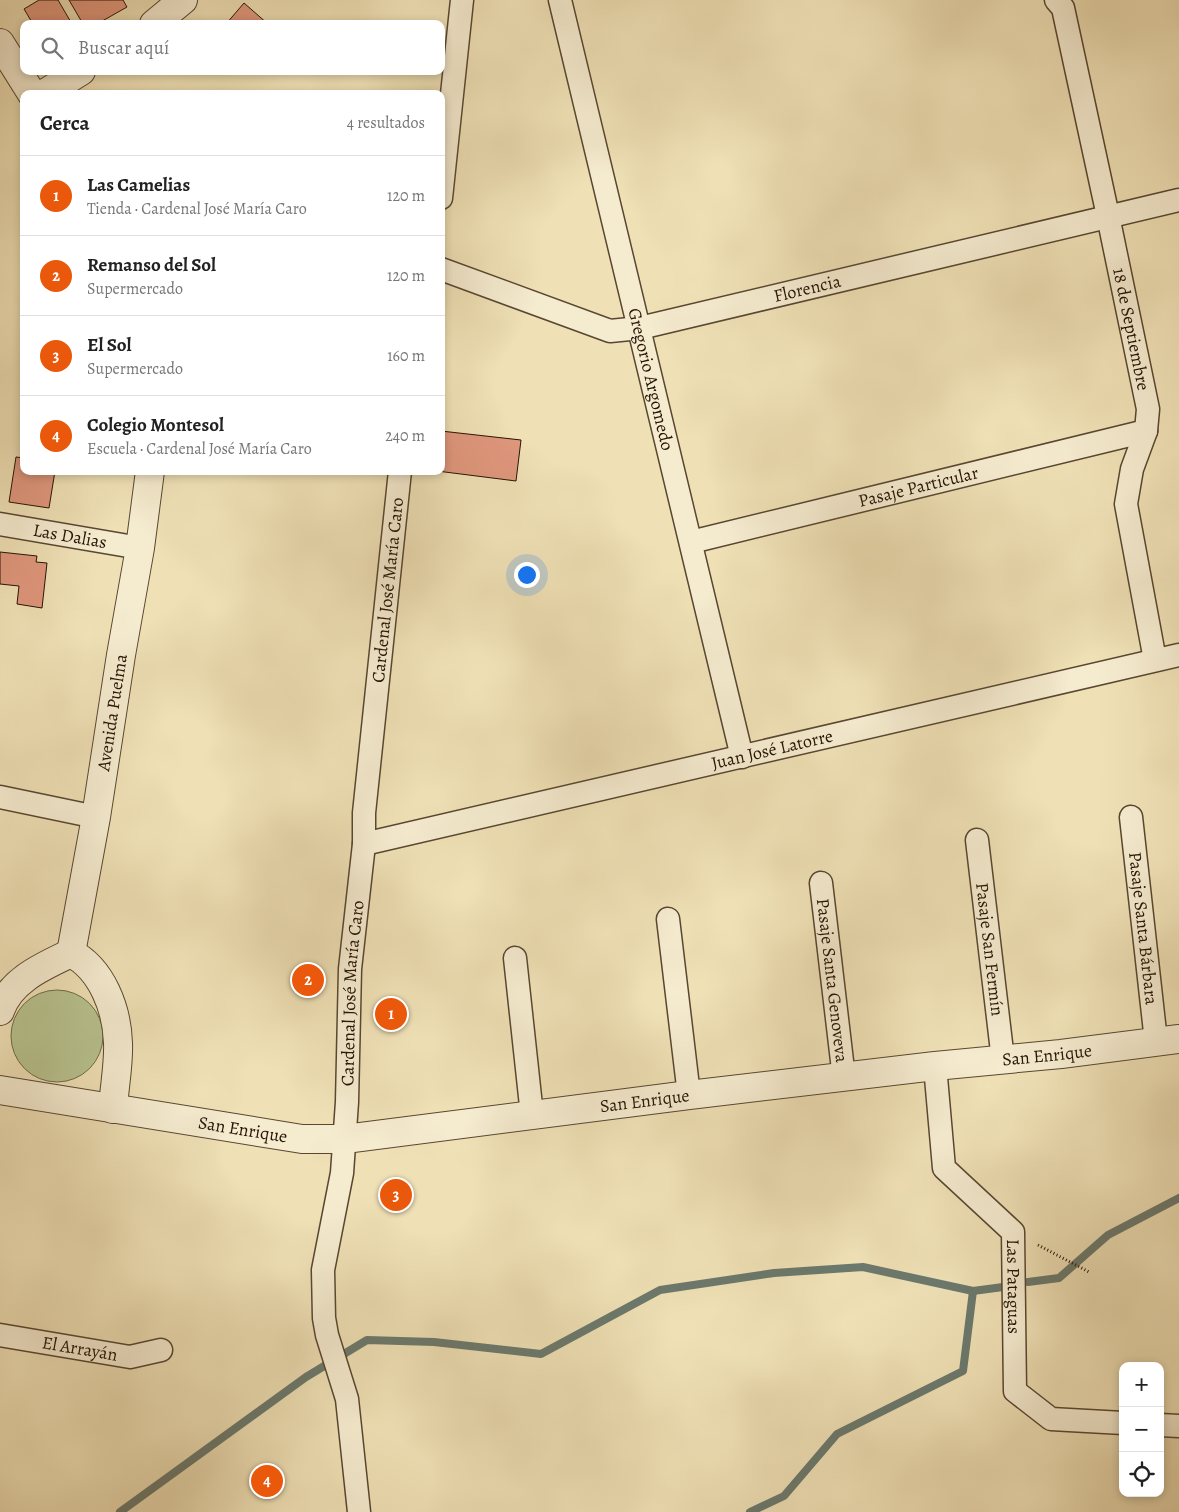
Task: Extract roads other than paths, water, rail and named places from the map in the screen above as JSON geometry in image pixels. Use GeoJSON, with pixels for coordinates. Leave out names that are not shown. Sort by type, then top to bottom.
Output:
{"type":"FeatureCollection","features":[{"type":"Feature","properties":{"kind":"street"},"geometry":{"type":"LineString","coordinates":[[159,20],[183,0]]}},
{"type":"Feature","properties":{"kind":"street"},"geometry":{"type":"LineString","coordinates":[[445,160],[462,0]]}},
{"type":"Feature","properties":{"kind":"street","name":"Gregorio Argomedo"},"geometry":{"type":"LineString","coordinates":[[560,0],[742,757]]}},
{"type":"Feature","properties":{"kind":"street","name":"18 de Septiembre"},"geometry":{"type":"LineString","coordinates":[[1056,0],[1063,8],[1148,409],[1146,431],[1132,469],[1126,504],[1154,660]]}},
{"type":"Feature","properties":{"kind":"street"},"geometry":{"type":"LineString","coordinates":[[0,43],[20,75]]}},
{"type":"Feature","properties":{"kind":"street"},"geometry":{"type":"LineString","coordinates":[[20,75],[29,90]]}},
{"type":"Feature","properties":{"kind":"street"},"geometry":{"type":"LineString","coordinates":[[50,90],[75,75]]}},
{"type":"Feature","properties":{"kind":"street","name":"Florencia"},"geometry":{"type":"LineString","coordinates":[[445,270],[610,331],[640,328],[1179,200]]}},
{"type":"Feature","properties":{"kind":"street","name":"Pasaje Particular"},"geometry":{"type":"LineString","coordinates":[[691,542],[1146,431]]}},
{"type":"Feature","properties":{"kind":"street","name":"Avenida Puelma"},"geometry":{"type":"LineString","coordinates":[[71,953],[96,817],[140,548],[149,475]]}},
{"type":"Feature","properties":{"kind":"street","name":"Cardenal José María Caro"},"geometry":{"type":"LineString","coordinates":[[359,1512],[347,1399],[324,1318],[323,1270],[342,1173],[345,1139],[350,969],[364,844],[364,813],[400,475]]}},
{"type":"Feature","properties":{"kind":"street","name":"Las Dalias"},"geometry":{"type":"LineString","coordinates":[[0,524],[140,548]]}},
{"type":"Feature","properties":{"kind":"street","name":"Juan José Latorre"},"geometry":{"type":"LineString","coordinates":[[364,844],[1179,655]]}},
{"type":"Feature","properties":{"kind":"street"},"geometry":{"type":"LineString","coordinates":[[0,798],[96,817]]}},
{"type":"Feature","properties":{"kind":"street","name":"Pasaje Santa Bárbara"},"geometry":{"type":"LineString","coordinates":[[1131,817],[1168,1040]]}},
{"type":"Feature","properties":{"kind":"street","name":"Pasaje San Fermín"},"geometry":{"type":"LineString","coordinates":[[976,840],[1003,1060]]}},
{"type":"Feature","properties":{"kind":"street","name":"Pasaje Santa Genoveva"},"geometry":{"type":"LineString","coordinates":[[821,883],[844,1078]]}},
{"type":"Feature","properties":{"kind":"street"},"geometry":{"type":"LineString","coordinates":[[668,919],[690,1095]]}},
{"type":"Feature","properties":{"kind":"street"},"geometry":{"type":"LineString","coordinates":[[0,1011],[2,1004],[17,985],[41,967],[71,953],[82,959],[100,980],[114,1014],[118,1043],[112,1109],[0,1090]]}},
{"type":"Feature","properties":{"kind":"street"},"geometry":{"type":"LineString","coordinates":[[515,958],[532,1116]]}},
{"type":"Feature","properties":{"kind":"street","name":"San Enrique"},"geometry":{"type":"LineString","coordinates":[[112,1109],[302,1139],[345,1139],[690,1095],[935,1066],[1061,1054],[1168,1040]]}},
{"type":"Feature","properties":{"kind":"street","name":"Las Pataguas"},"geometry":{"type":"LineString","coordinates":[[935,1066],[944,1168],[1013,1232],[1015,1391],[1051,1419],[1119,1423]]}},
{"type":"Feature","properties":{"kind":"street","name":"El Arrayán"},"geometry":{"type":"LineString","coordinates":[[0,1335],[130,1357],[161,1350]]}},
{"type":"Feature","properties":{"kind":"street"},"geometry":{"type":"LineString","coordinates":[[1164,1425],[1179,1426]]}},
{"type":"Feature","properties":{"kind":"waterway"},"geometry":{"type":"LineString","coordinates":[[1028,1282],[1059,1278],[1108,1235],[1179,1198]]}},
{"type":"Feature","properties":{"kind":"waterway"},"geometry":{"type":"LineString","coordinates":[[120,1512],[306,1377],[367,1340],[434,1342],[541,1354],[660,1290],[774,1273],[863,1267],[973,1291],[1003,1287]]}},
{"type":"Feature","properties":{"kind":"waterway"},"geometry":{"type":"LineString","coordinates":[[750,1512],[784,1496],[837,1434],[963,1371],[973,1291]]}},
{"type":"Feature","properties":{"kind":"place","name":"Remanso del Sol"},"geometry":{"type":"Point","coordinates":[308,980]}},
{"type":"Feature","properties":{"kind":"place","name":"Las Camelias"},"geometry":{"type":"Point","coordinates":[391,1014]}},
{"type":"Feature","properties":{"kind":"place","name":"El Sol"},"geometry":{"type":"Point","coordinates":[396,1195]}},
{"type":"Feature","properties":{"kind":"place","name":"Colegio Montesol"},"geometry":{"type":"Point","coordinates":[267,1481]}}]}
